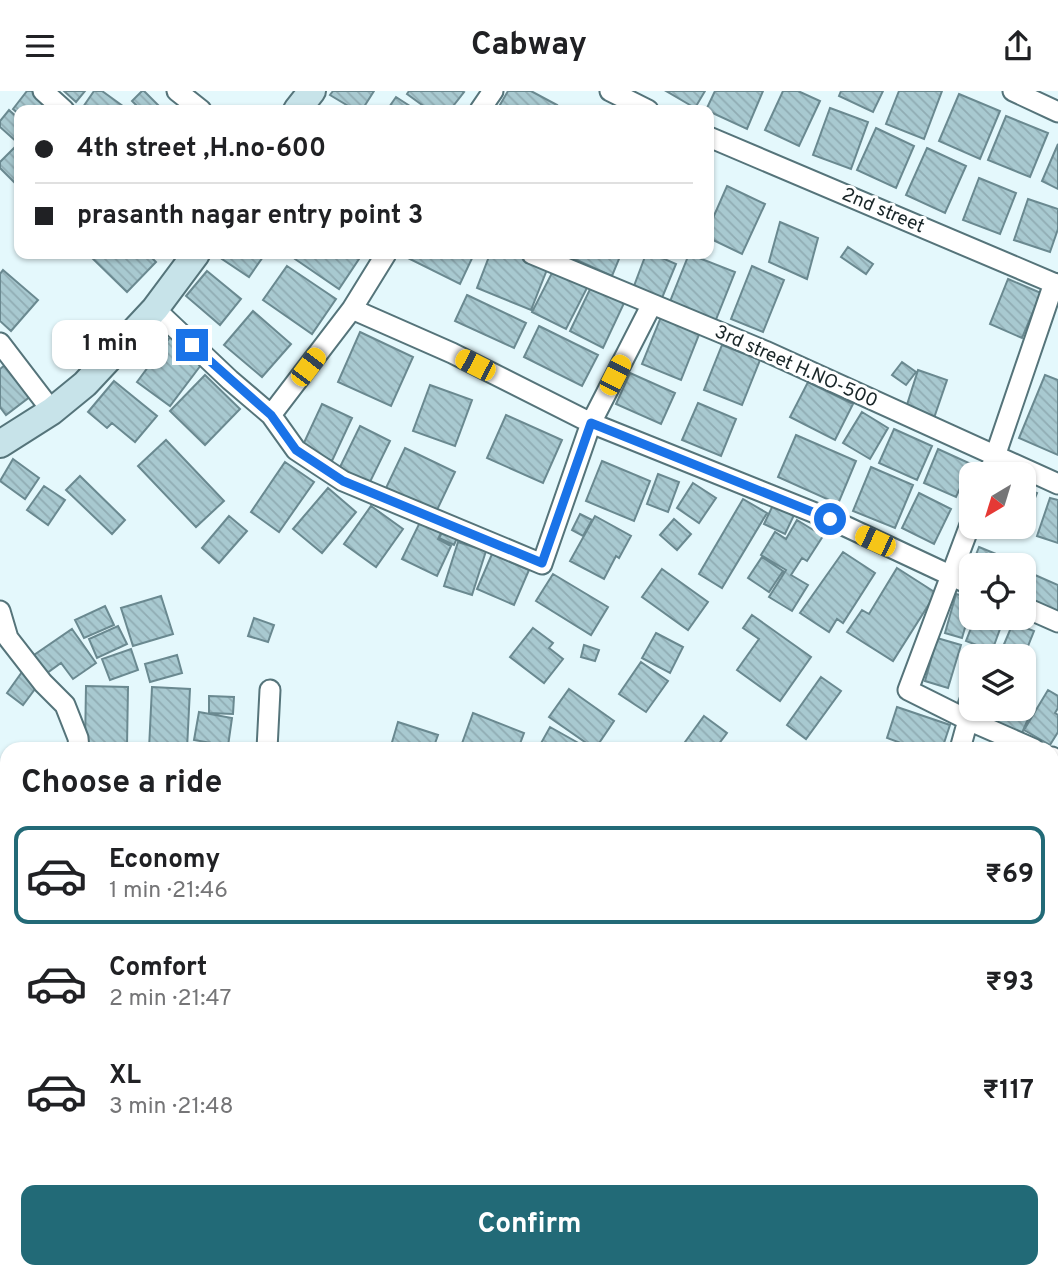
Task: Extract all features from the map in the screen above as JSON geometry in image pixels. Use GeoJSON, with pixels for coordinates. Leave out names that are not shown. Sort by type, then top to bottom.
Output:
{"type":"FeatureCollection","features":[{"type":"Feature","properties":{"kind":"street"},"geometry":{"type":"LineString","coordinates":[[43,91],[58,105]]}},
{"type":"Feature","properties":{"kind":"street"},"geometry":{"type":"LineString","coordinates":[[177,91],[195,105]]}},
{"type":"Feature","properties":{"kind":"street"},"geometry":{"type":"LineString","coordinates":[[301,105],[312,91]]}},
{"type":"Feature","properties":{"kind":"street"},"geometry":{"type":"LineString","coordinates":[[610,91],[638,105]]}},
{"type":"Feature","properties":{"kind":"street"},"geometry":{"type":"LineString","coordinates":[[1013,91],[1058,111]]}},
{"type":"Feature","properties":{"kind":"street","name":"2nd street"},"geometry":{"type":"LineString","coordinates":[[714,139],[1056,284]]}},
{"type":"Feature","properties":{"kind":"street"},"geometry":{"type":"LineString","coordinates":[[0,444],[52,411],[85,384],[155,309],[191,259]]}},
{"type":"Feature","properties":{"kind":"street"},"geometry":{"type":"LineString","coordinates":[[271,415],[352,309],[383,259]]}},
{"type":"Feature","properties":{"kind":"street","name":"3rd street H.NO-500"},"geometry":{"type":"LineString","coordinates":[[544,259],[765,351],[984,462]]}},
{"type":"Feature","properties":{"kind":"street"},"geometry":{"type":"LineString","coordinates":[[993,462],[1056,284]]}},
{"type":"Feature","properties":{"kind":"street"},"geometry":{"type":"LineString","coordinates":[[155,309],[271,415],[296,450],[343,481],[542,563],[591,423],[652,304]]}},
{"type":"Feature","properties":{"kind":"street"},"geometry":{"type":"LineString","coordinates":[[352,309],[452,353],[591,423],[830,519],[959,580]]}},
{"type":"Feature","properties":{"kind":"street"},"geometry":{"type":"LineString","coordinates":[[0,343],[52,411]]}},
{"type":"Feature","properties":{"kind":"street","name":"3rd street H.NO-500"},"geometry":{"type":"LineString","coordinates":[[1036,478],[1058,484]]}},
{"type":"Feature","properties":{"kind":"street"},"geometry":{"type":"LineString","coordinates":[[959,716],[908,690],[964,539]]}},
{"type":"Feature","properties":{"kind":"street"},"geometry":{"type":"LineString","coordinates":[[0,611],[4,640],[65,705],[78,742]]}},
{"type":"Feature","properties":{"kind":"street"},"geometry":{"type":"LineString","coordinates":[[1036,612],[1058,621]]}},
{"type":"Feature","properties":{"kind":"street"},"geometry":{"type":"LineString","coordinates":[[267,742],[270,690]]}},
{"type":"Feature","properties":{"kind":"street"},"geometry":{"type":"LineString","coordinates":[[962,742],[968,721]]}},
{"type":"Feature","properties":{"kind":"street"},"geometry":{"type":"LineString","coordinates":[[970,721],[1018,742]]}},
{"type":"Feature","properties":{"kind":"building"},"geometry":{"type":"Polygon","coordinates":[[[27,91],[35,91],[52,105],[16,105],[27,91]]]}},
{"type":"Feature","properties":{"kind":"building"},"geometry":{"type":"Polygon","coordinates":[[[64,91],[85,91],[76,102],[64,91]]]}},
{"type":"Feature","properties":{"kind":"building"},"geometry":{"type":"Polygon","coordinates":[[[94,91],[102,91],[121,105],[84,105],[94,91]]]}},
{"type":"Feature","properties":{"kind":"building"},"geometry":{"type":"Polygon","coordinates":[[[144,91],[158,105],[136,105],[132,101],[144,91]]]}},
{"type":"Feature","properties":{"kind":"building"},"geometry":{"type":"Polygon","coordinates":[[[333,91],[374,91],[365,105],[347,105],[330,95],[333,91]]]}},
{"type":"Feature","properties":{"kind":"building"},"geometry":{"type":"Polygon","coordinates":[[[409,91],[464,92],[454,105],[422,105],[407,94],[409,91]]]}},
{"type":"Feature","properties":{"kind":"building"},"geometry":{"type":"Polygon","coordinates":[[[508,91],[531,91],[557,105],[500,105],[508,91]]]}},
{"type":"Feature","properties":{"kind":"building"},"geometry":{"type":"Polygon","coordinates":[[[666,91],[705,91],[697,105],[690,105],[666,91]]]}},
{"type":"Feature","properties":{"kind":"building"},"geometry":{"type":"Polygon","coordinates":[[[715,91],[763,91],[747,129],[714,114],[714,105],[708,105],[715,91]]]}},
{"type":"Feature","properties":{"kind":"building"},"geometry":{"type":"Polygon","coordinates":[[[783,91],[798,91],[820,101],[799,146],[765,130],[783,91]]]}},
{"type":"Feature","properties":{"kind":"building"},"geometry":{"type":"Polygon","coordinates":[[[841,91],[883,91],[873,112],[839,96],[841,91]]]}},
{"type":"Feature","properties":{"kind":"building"},"geometry":{"type":"Polygon","coordinates":[[[899,91],[942,91],[924,139],[886,124],[899,91]]]}},
{"type":"Feature","properties":{"kind":"building"},"geometry":{"type":"Polygon","coordinates":[[[959,94],[1000,111],[980,159],[939,141],[959,94]]]}},
{"type":"Feature","properties":{"kind":"building"},"geometry":{"type":"Polygon","coordinates":[[[396,97],[408,105],[390,105],[396,97]]]}},
{"type":"Feature","properties":{"kind":"building"},"geometry":{"type":"Polygon","coordinates":[[[830,108],[868,122],[851,169],[813,155],[830,108]]]}},
{"type":"Feature","properties":{"kind":"building"},"geometry":{"type":"Polygon","coordinates":[[[9,110],[14,114],[14,140],[0,127],[0,121],[9,110]]]}},
{"type":"Feature","properties":{"kind":"building"},"geometry":{"type":"Polygon","coordinates":[[[1006,116],[1048,133],[1030,177],[988,160],[1006,116]]]}},
{"type":"Feature","properties":{"kind":"building"},"geometry":{"type":"Polygon","coordinates":[[[876,128],[914,146],[896,188],[857,170],[876,128]]]}},
{"type":"Feature","properties":{"kind":"building"},"geometry":{"type":"Polygon","coordinates":[[[1058,144],[1058,189],[1042,181],[1058,144]]]}},
{"type":"Feature","properties":{"kind":"building"},"geometry":{"type":"Polygon","coordinates":[[[14,148],[14,182],[0,168],[0,162],[14,148]]]}},
{"type":"Feature","properties":{"kind":"building"},"geometry":{"type":"Polygon","coordinates":[[[927,148],[966,166],[945,213],[906,195],[927,148]]]}},
{"type":"Feature","properties":{"kind":"building"},"geometry":{"type":"Polygon","coordinates":[[[979,178],[1016,193],[1000,234],[963,220],[979,178]]]}},
{"type":"Feature","properties":{"kind":"building"},"geometry":{"type":"Polygon","coordinates":[[[727,186],[765,204],[742,254],[714,240],[714,216],[727,186]]]}},
{"type":"Feature","properties":{"kind":"building"},"geometry":{"type":"Polygon","coordinates":[[[1028,199],[1058,209],[1058,229],[1050,252],[1014,240],[1028,199]]]}},
{"type":"Feature","properties":{"kind":"building"},"geometry":{"type":"Polygon","coordinates":[[[780,222],[818,238],[807,279],[769,262],[780,222]]]}},
{"type":"Feature","properties":{"kind":"building"},"geometry":{"type":"Polygon","coordinates":[[[848,247],[873,264],[866,274],[841,257],[848,247]]]}},
{"type":"Feature","properties":{"kind":"building"},"geometry":{"type":"Polygon","coordinates":[[[93,259],[153,259],[156,262],[127,292],[93,259]]]}},
{"type":"Feature","properties":{"kind":"building"},"geometry":{"type":"Polygon","coordinates":[[[222,259],[262,259],[249,277],[222,259]]]}},
{"type":"Feature","properties":{"kind":"building"},"geometry":{"type":"Polygon","coordinates":[[[295,259],[359,259],[339,289],[295,259]]]}},
{"type":"Feature","properties":{"kind":"building"},"geometry":{"type":"Polygon","coordinates":[[[410,259],[472,259],[460,284],[410,259]]]}},
{"type":"Feature","properties":{"kind":"building"},"geometry":{"type":"Polygon","coordinates":[[[488,259],[530,259],[548,267],[531,310],[477,288],[488,259]]]}},
{"type":"Feature","properties":{"kind":"building"},"geometry":{"type":"Polygon","coordinates":[[[574,259],[619,259],[612,276],[574,259]]]}},
{"type":"Feature","properties":{"kind":"building"},"geometry":{"type":"Polygon","coordinates":[[[644,259],[664,259],[676,264],[662,298],[634,286],[644,259]]]}},
{"type":"Feature","properties":{"kind":"building"},"geometry":{"type":"Polygon","coordinates":[[[687,259],[702,259],[735,272],[715,322],[669,304],[687,259]]]}},
{"type":"Feature","properties":{"kind":"building"},"geometry":{"type":"Polygon","coordinates":[[[287,266],[336,299],[312,334],[263,300],[287,266]]]}},
{"type":"Feature","properties":{"kind":"building"},"geometry":{"type":"Polygon","coordinates":[[[752,266],[784,280],[763,332],[731,319],[752,266]]]}},
{"type":"Feature","properties":{"kind":"building"},"geometry":{"type":"Polygon","coordinates":[[[555,267],[589,284],[566,329],[532,312],[555,267]]]}},
{"type":"Feature","properties":{"kind":"building"},"geometry":{"type":"Polygon","coordinates":[[[3,270],[38,300],[11,331],[0,321],[0,274],[3,270]]]}},
{"type":"Feature","properties":{"kind":"building"},"geometry":{"type":"Polygon","coordinates":[[[207,271],[241,299],[220,325],[186,296],[207,271]]]}},
{"type":"Feature","properties":{"kind":"building"},"geometry":{"type":"Polygon","coordinates":[[[1008,279],[1041,293],[1022,338],[990,324],[1008,279]]]}},
{"type":"Feature","properties":{"kind":"building"},"geometry":{"type":"Polygon","coordinates":[[[592,285],[625,301],[603,348],[570,331],[592,285]]]}},
{"type":"Feature","properties":{"kind":"building"},"geometry":{"type":"Polygon","coordinates":[[[467,295],[526,323],[514,348],[455,321],[467,295]]]}},
{"type":"Feature","properties":{"kind":"building"},"geometry":{"type":"Polygon","coordinates":[[[253,311],[291,344],[262,377],[224,345],[253,311]]]}},
{"type":"Feature","properties":{"kind":"building"},"geometry":{"type":"Polygon","coordinates":[[[661,317],[700,332],[681,380],[642,364],[661,317]]]}},
{"type":"Feature","properties":{"kind":"building"},"geometry":{"type":"Polygon","coordinates":[[[539,326],[598,355],[582,386],[524,357],[539,326]]]}},
{"type":"Feature","properties":{"kind":"building"},"geometry":{"type":"Polygon","coordinates":[[[360,332],[413,357],[391,406],[338,382],[360,332]]]}},
{"type":"Feature","properties":{"kind":"building"},"geometry":{"type":"Polygon","coordinates":[[[171,336],[204,361],[170,406],[137,382],[171,336]]]}},
{"type":"Feature","properties":{"kind":"building"},"geometry":{"type":"Polygon","coordinates":[[[722,345],[760,360],[742,405],[704,390],[722,345]]]}},
{"type":"Feature","properties":{"kind":"building"},"geometry":{"type":"Polygon","coordinates":[[[902,362],[916,372],[906,385],[892,375],[902,362]]]}},
{"type":"Feature","properties":{"kind":"building"},"geometry":{"type":"Polygon","coordinates":[[[6,364],[31,396],[6,415],[0,407],[0,369],[6,364]]]}},
{"type":"Feature","properties":{"kind":"building"},"geometry":{"type":"Polygon","coordinates":[[[918,370],[947,380],[934,418],[906,408],[918,370]]]}},
{"type":"Feature","properties":{"kind":"building"},"geometry":{"type":"Polygon","coordinates":[[[630,373],[675,393],[661,424],[616,404],[630,373]]]}},
{"type":"Feature","properties":{"kind":"building"},"geometry":{"type":"Polygon","coordinates":[[[205,375],[240,409],[205,445],[170,411],[205,375]]]}},
{"type":"Feature","properties":{"kind":"building"},"geometry":{"type":"Polygon","coordinates":[[[1045,375],[1058,380],[1058,455],[1019,438],[1045,375]]]}},
{"type":"Feature","properties":{"kind":"building"},"geometry":{"type":"Polygon","coordinates":[[[114,381],[157,416],[135,442],[112,423],[107,428],[88,412],[114,381]]]}},
{"type":"Feature","properties":{"kind":"building"},"geometry":{"type":"Polygon","coordinates":[[[808,382],[853,404],[835,440],[790,417],[808,382]]]}},
{"type":"Feature","properties":{"kind":"building"},"geometry":{"type":"Polygon","coordinates":[[[430,385],[472,400],[455,446],[413,431],[430,385]]]}},
{"type":"Feature","properties":{"kind":"building"},"geometry":{"type":"Polygon","coordinates":[[[698,403],[736,419],[721,456],[682,440],[698,403]]]}},
{"type":"Feature","properties":{"kind":"building"},"geometry":{"type":"Polygon","coordinates":[[[322,404],[352,418],[332,461],[302,447],[322,404]]]}},
{"type":"Feature","properties":{"kind":"building"},"geometry":{"type":"Polygon","coordinates":[[[862,412],[888,428],[870,459],[843,443],[862,412]]]}},
{"type":"Feature","properties":{"kind":"building"},"geometry":{"type":"Polygon","coordinates":[[[506,415],[562,440],[543,483],[487,458],[506,415]]]}},
{"type":"Feature","properties":{"kind":"building"},"geometry":{"type":"Polygon","coordinates":[[[360,426],[390,441],[369,484],[339,469],[360,426]]]}},
{"type":"Feature","properties":{"kind":"building"},"geometry":{"type":"Polygon","coordinates":[[[894,429],[932,446],[917,480],[879,463],[894,429]]]}},
{"type":"Feature","properties":{"kind":"building"},"geometry":{"type":"Polygon","coordinates":[[[796,435],[856,461],[838,504],[778,477],[796,435]]]}},
{"type":"Feature","properties":{"kind":"building"},"geometry":{"type":"Polygon","coordinates":[[[166,440],[224,501],[196,527],[138,466],[166,440]]]}},
{"type":"Feature","properties":{"kind":"building"},"geometry":{"type":"Polygon","coordinates":[[[405,448],[455,472],[436,512],[386,488],[405,448]]]}},
{"type":"Feature","properties":{"kind":"building"},"geometry":{"type":"Polygon","coordinates":[[[938,449],[967,462],[959,462],[959,490],[956,497],[924,483],[938,449]]]}},
{"type":"Feature","properties":{"kind":"building"},"geometry":{"type":"Polygon","coordinates":[[[13,459],[39,478],[25,499],[0,481],[13,459]]]}},
{"type":"Feature","properties":{"kind":"building"},"geometry":{"type":"Polygon","coordinates":[[[602,461],[650,481],[634,521],[586,501],[602,461]]]}},
{"type":"Feature","properties":{"kind":"building"},"geometry":{"type":"Polygon","coordinates":[[[285,462],[314,482],[279,532],[251,512],[285,462]]]}},
{"type":"Feature","properties":{"kind":"building"},"geometry":{"type":"Polygon","coordinates":[[[871,467],[913,485],[895,528],[853,511],[871,467]]]}},
{"type":"Feature","properties":{"kind":"building"},"geometry":{"type":"Polygon","coordinates":[[[658,474],[679,482],[668,512],[647,504],[658,474]]]}},
{"type":"Feature","properties":{"kind":"building"},"geometry":{"type":"Polygon","coordinates":[[[80,476],[125,520],[112,534],[66,490],[80,476]]]}},
{"type":"Feature","properties":{"kind":"building"},"geometry":{"type":"Polygon","coordinates":[[[693,483],[716,498],[699,523],[677,508],[693,483]]]}},
{"type":"Feature","properties":{"kind":"building"},"geometry":{"type":"Polygon","coordinates":[[[44,486],[65,500],[48,525],[27,510],[44,486]]]}},
{"type":"Feature","properties":{"kind":"building"},"geometry":{"type":"Polygon","coordinates":[[[328,488],[356,512],[322,553],[293,529],[328,488]]]}},
{"type":"Feature","properties":{"kind":"building"},"geometry":{"type":"Polygon","coordinates":[[[919,493],[951,509],[934,544],[902,528],[919,493]]]}},
{"type":"Feature","properties":{"kind":"building"},"geometry":{"type":"Polygon","coordinates":[[[1050,498],[1058,500],[1058,543],[1037,536],[1050,498]]]}},
{"type":"Feature","properties":{"kind":"building"},"geometry":{"type":"Polygon","coordinates":[[[743,499],[767,513],[722,588],[699,574],[743,499]]]}},
{"type":"Feature","properties":{"kind":"building"},"geometry":{"type":"Polygon","coordinates":[[[774,503],[795,513],[785,534],[764,524],[774,503]]]}},
{"type":"Feature","properties":{"kind":"building"},"geometry":{"type":"Polygon","coordinates":[[[371,506],[403,529],[376,567],[344,544],[371,506]]]}},
{"type":"Feature","properties":{"kind":"building"},"geometry":{"type":"Polygon","coordinates":[[[580,514],[592,520],[583,536],[572,530],[580,514]]]}},
{"type":"Feature","properties":{"kind":"building"},"geometry":{"type":"Polygon","coordinates":[[[229,516],[247,531],[219,563],[202,548],[229,516]]]}},
{"type":"Feature","properties":{"kind":"building"},"geometry":{"type":"Polygon","coordinates":[[[595,516],[631,536],[604,579],[570,561],[595,516]]]}},
{"type":"Feature","properties":{"kind":"building"},"geometry":{"type":"Polygon","coordinates":[[[422,518],[443,529],[438,539],[451,546],[437,576],[402,559],[422,518]]]}},
{"type":"Feature","properties":{"kind":"building"},"geometry":{"type":"Polygon","coordinates":[[[674,519],[691,534],[677,550],[660,535],[674,519]]]}},
{"type":"Feature","properties":{"kind":"building"},"geometry":{"type":"Polygon","coordinates":[[[797,520],[823,536],[807,561],[802,558],[791,575],[808,585],[792,611],[769,597],[786,570],[761,555],[775,532],[786,539],[797,520]]]}},
{"type":"Feature","properties":{"kind":"building"},"geometry":{"type":"Polygon","coordinates":[[[444,529],[458,536],[454,545],[439,538],[444,529]]]}},
{"type":"Feature","properties":{"kind":"building"},"geometry":{"type":"Polygon","coordinates":[[[458,542],[486,551],[472,595],[444,586],[458,542]]]}},
{"type":"Feature","properties":{"kind":"building"},"geometry":{"type":"Polygon","coordinates":[[[979,547],[994,553],[977,553],[979,547]]]}},
{"type":"Feature","properties":{"kind":"building"},"geometry":{"type":"Polygon","coordinates":[[[843,552],[875,573],[843,623],[837,619],[829,632],[800,613],[843,552]]]}},
{"type":"Feature","properties":{"kind":"building"},"geometry":{"type":"Polygon","coordinates":[[[492,554],[529,570],[514,605],[477,589],[492,554]]]}},
{"type":"Feature","properties":{"kind":"building"},"geometry":{"type":"Polygon","coordinates":[[[762,557],[783,571],[769,592],[748,578],[762,557]]]}},
{"type":"Feature","properties":{"kind":"building"},"geometry":{"type":"Polygon","coordinates":[[[897,568],[936,593],[893,661],[847,632],[862,610],[869,614],[897,568]]]}},
{"type":"Feature","properties":{"kind":"building"},"geometry":{"type":"Polygon","coordinates":[[[662,569],[708,602],[688,630],[642,597],[662,569]]]}},
{"type":"Feature","properties":{"kind":"building"},"geometry":{"type":"Polygon","coordinates":[[[553,574],[608,607],[591,635],[536,601],[553,574]]]}},
{"type":"Feature","properties":{"kind":"building"},"geometry":{"type":"Polygon","coordinates":[[[1036,575],[1058,585],[1058,616],[1036,607],[1036,575]]]}},
{"type":"Feature","properties":{"kind":"building"},"geometry":{"type":"Polygon","coordinates":[[[956,594],[959,595],[959,630],[964,630],[962,638],[945,633],[956,594]]]}},
{"type":"Feature","properties":{"kind":"building"},"geometry":{"type":"Polygon","coordinates":[[[161,596],[173,634],[133,646],[121,608],[161,596]]]}},
{"type":"Feature","properties":{"kind":"building"},"geometry":{"type":"Polygon","coordinates":[[[105,606],[114,625],[84,638],[75,620],[105,606]]]}},
{"type":"Feature","properties":{"kind":"building"},"geometry":{"type":"Polygon","coordinates":[[[752,615],[811,657],[780,701],[737,670],[759,639],[743,628],[752,615]]]}},
{"type":"Feature","properties":{"kind":"building"},"geometry":{"type":"Polygon","coordinates":[[[254,618],[274,625],[268,642],[248,636],[254,618]]]}},
{"type":"Feature","properties":{"kind":"building"},"geometry":{"type":"Polygon","coordinates":[[[118,626],[127,644],[97,658],[89,639],[118,626]]]}},
{"type":"Feature","properties":{"kind":"building"},"geometry":{"type":"Polygon","coordinates":[[[533,628],[553,643],[549,648],[563,659],[544,683],[510,657],[533,628]]]}},
{"type":"Feature","properties":{"kind":"building"},"geometry":{"type":"Polygon","coordinates":[[[72,629],[96,663],[73,679],[61,663],[47,673],[34,655],[72,629]]]}},
{"type":"Feature","properties":{"kind":"building"},"geometry":{"type":"Polygon","coordinates":[[[970,630],[1000,630],[995,644],[974,644],[966,641],[970,630]]]}},
{"type":"Feature","properties":{"kind":"building"},"geometry":{"type":"Polygon","coordinates":[[[1010,630],[1034,631],[1029,644],[1004,644],[1010,630]]]}},
{"type":"Feature","properties":{"kind":"building"},"geometry":{"type":"Polygon","coordinates":[[[656,633],[683,647],[670,673],[642,658],[656,633]]]}},
{"type":"Feature","properties":{"kind":"building"},"geometry":{"type":"Polygon","coordinates":[[[937,638],[959,644],[948,688],[925,681],[937,638]]]}},
{"type":"Feature","properties":{"kind":"building"},"geometry":{"type":"Polygon","coordinates":[[[584,645],[599,650],[595,661],[581,657],[584,645]]]}},
{"type":"Feature","properties":{"kind":"building"},"geometry":{"type":"Polygon","coordinates":[[[131,649],[138,670],[110,680],[102,659],[131,649]]]}},
{"type":"Feature","properties":{"kind":"building"},"geometry":{"type":"Polygon","coordinates":[[[177,655],[182,673],[150,682],[145,664],[177,655]]]}},
{"type":"Feature","properties":{"kind":"building"},"geometry":{"type":"Polygon","coordinates":[[[641,662],[668,681],[646,712],[619,694],[641,662]]]}},
{"type":"Feature","properties":{"kind":"building"},"geometry":{"type":"Polygon","coordinates":[[[22,672],[38,685],[23,705],[7,693],[22,672]]]}},
{"type":"Feature","properties":{"kind":"building"},"geometry":{"type":"Polygon","coordinates":[[[821,677],[841,691],[806,739],[787,725],[821,677]]]}},
{"type":"Feature","properties":{"kind":"building"},"geometry":{"type":"Polygon","coordinates":[[[86,686],[128,687],[127,742],[85,742],[86,686]]]}},
{"type":"Feature","properties":{"kind":"building"},"geometry":{"type":"Polygon","coordinates":[[[152,687],[190,689],[187,742],[149,742],[152,687]]]}},
{"type":"Feature","properties":{"kind":"building"},"geometry":{"type":"Polygon","coordinates":[[[569,689],[614,721],[600,742],[585,742],[549,717],[569,689]]]}},
{"type":"Feature","properties":{"kind":"building"},"geometry":{"type":"Polygon","coordinates":[[[1048,690],[1058,696],[1055,713],[1058,715],[1058,732],[1052,742],[1045,742],[1024,730],[1029,721],[1036,721],[1036,710],[1048,690]]]}},
{"type":"Feature","properties":{"kind":"building"},"geometry":{"type":"Polygon","coordinates":[[[209,696],[234,697],[233,714],[209,713],[209,696]]]}},
{"type":"Feature","properties":{"kind":"building"},"geometry":{"type":"Polygon","coordinates":[[[897,707],[950,725],[944,742],[898,742],[887,738],[897,707]]]}},
{"type":"Feature","properties":{"kind":"building"},"geometry":{"type":"Polygon","coordinates":[[[199,712],[232,718],[229,742],[194,740],[199,712]]]}},
{"type":"Feature","properties":{"kind":"building"},"geometry":{"type":"Polygon","coordinates":[[[473,713],[524,733],[521,742],[463,742],[473,713]]]}},
{"type":"Feature","properties":{"kind":"building"},"geometry":{"type":"Polygon","coordinates":[[[704,716],[727,733],[720,742],[685,742],[704,716]]]}},
{"type":"Feature","properties":{"kind":"building"},"geometry":{"type":"Polygon","coordinates":[[[996,721],[1027,721],[1022,733],[996,721]]]}},
{"type":"Feature","properties":{"kind":"building"},"geometry":{"type":"Polygon","coordinates":[[[398,722],[438,735],[436,742],[392,742],[398,722]]]}},
{"type":"Feature","properties":{"kind":"building"},"geometry":{"type":"Polygon","coordinates":[[[550,727],[577,742],[542,742],[550,727]]]}},
{"type":"Feature","properties":{"kind":"route"},"geometry":{"type":"LineString","coordinates":[[192,345],[271,415],[296,450],[343,481],[542,563],[591,423],[830,519]]}}]}
